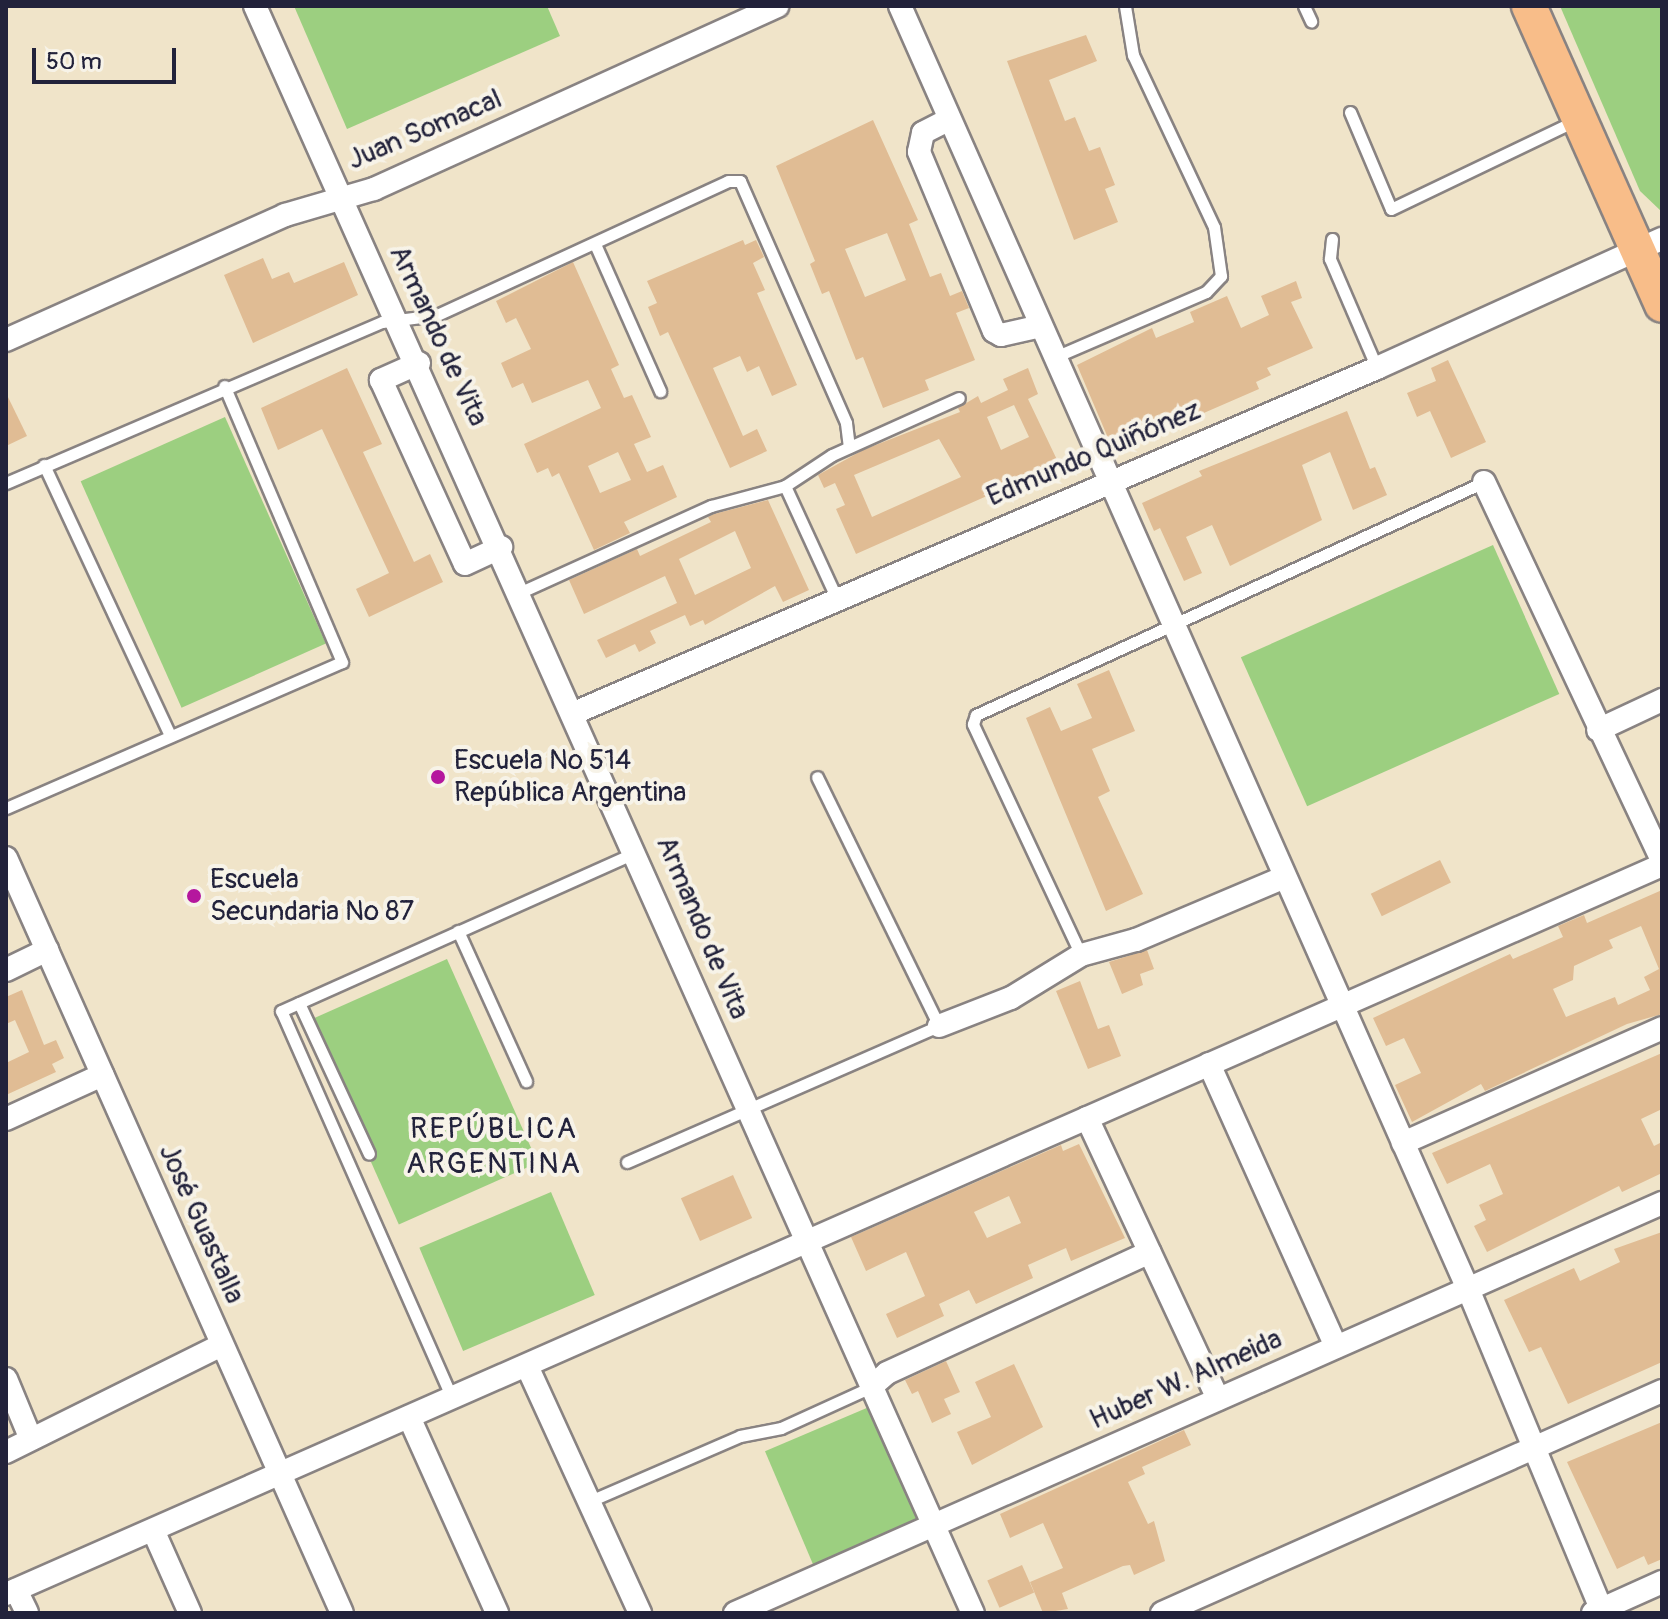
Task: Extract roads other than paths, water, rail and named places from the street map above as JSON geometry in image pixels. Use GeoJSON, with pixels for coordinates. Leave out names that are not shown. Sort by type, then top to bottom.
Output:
{"type":"FeatureCollection","features":[{"type":"Feature","properties":{"kind":"main road"},"geometry":{"type":"LineString","coordinates":[[1529,6],[1579,120],[1650,245],[1662,305]]}},
{"type":"Feature","properties":{"kind":"street","name":"Armando de Vita"},"geometry":{"type":"LineString","coordinates":[[255,6],[339,197],[400,320],[973,1613]]}},
{"type":"Feature","properties":{"kind":"street","name":"Juan Somacal"},"geometry":{"type":"LineString","coordinates":[[6,340],[285,215],[374,189],[777,6]]}},
{"type":"Feature","properties":{"kind":"street"},"geometry":{"type":"LineString","coordinates":[[900,6],[1283,878],[1468,1289],[1599,1612],[1662,1582]]}},
{"type":"Feature","properties":{"kind":"street"},"geometry":{"type":"LineString","coordinates":[[948,120],[923,133],[919,152],[994,331],[1001,335],[1041,326]]}},
{"type":"Feature","properties":{"kind":"street","name":"Edmundo Quiñónez"},"geometry":{"type":"LineString","coordinates":[[574,713],[1109,479],[1377,368],[1650,245]]}},
{"type":"Feature","properties":{"kind":"street"},"geometry":{"type":"LineString","coordinates":[[419,363],[381,380],[465,564],[501,547]]}},
{"type":"Feature","properties":{"kind":"street"},"geometry":{"type":"LineString","coordinates":[[27,1613],[11,1592],[1662,863],[1484,482]]}},
{"type":"Feature","properties":{"kind":"street"},"geometry":{"type":"LineString","coordinates":[[1598,730],[1662,700]]}},
{"type":"Feature","properties":{"kind":"street","name":"José Guastalla"},"geometry":{"type":"LineString","coordinates":[[6,858],[342,1613]]}},
{"type":"Feature","properties":{"kind":"street"},"geometry":{"type":"LineString","coordinates":[[939,1026],[1011,998],[1081,955],[1136,940],[1283,878]]}},
{"type":"Feature","properties":{"kind":"street"},"geometry":{"type":"LineString","coordinates":[[6,970],[47,950]]}},
{"type":"Feature","properties":{"kind":"street"},"geometry":{"type":"LineString","coordinates":[[1403,1143],[1662,1028]]}},
{"type":"Feature","properties":{"kind":"street"},"geometry":{"type":"LineString","coordinates":[[1209,1064],[1336,1347]]}},
{"type":"Feature","properties":{"kind":"street"},"geometry":{"type":"LineString","coordinates":[[6,1119],[102,1075]]}},
{"type":"Feature","properties":{"kind":"street"},"geometry":{"type":"LineString","coordinates":[[1087,1118],[1218,1399]]}},
{"type":"Feature","properties":{"kind":"street","name":"Huber W. Almeida"},"geometry":{"type":"LineString","coordinates":[[735,1613],[1662,1203]]}},
{"type":"Feature","properties":{"kind":"street"},"geometry":{"type":"LineString","coordinates":[[871,1387],[887,1373],[1150,1252]]}},
{"type":"Feature","properties":{"kind":"street"},"geometry":{"type":"LineString","coordinates":[[6,1452],[30,1437],[222,1345]]}},
{"type":"Feature","properties":{"kind":"street"},"geometry":{"type":"LineString","coordinates":[[527,1366],[640,1613]]}},
{"type":"Feature","properties":{"kind":"street"},"geometry":{"type":"LineString","coordinates":[[6,1379],[30,1437]]}},
{"type":"Feature","properties":{"kind":"street"},"geometry":{"type":"LineString","coordinates":[[1162,1613],[1662,1391]]}},
{"type":"Feature","properties":{"kind":"street"},"geometry":{"type":"LineString","coordinates":[[409,1417],[497,1613]]}},
{"type":"Feature","properties":{"kind":"street"},"geometry":{"type":"LineString","coordinates":[[153,1530],[190,1613]]}},
{"type":"Feature","properties":{"kind":"lane"},"geometry":{"type":"LineString","coordinates":[[1055,357],[1206,292],[1221,276],[1214,227],[1133,55],[1125,6]]}},
{"type":"Feature","properties":{"kind":"lane"},"geometry":{"type":"LineString","coordinates":[[1304,6],[1311,21]]}},
{"type":"Feature","properties":{"kind":"lane"},"geometry":{"type":"LineString","coordinates":[[1350,112],[1391,209],[1579,120]]}},
{"type":"Feature","properties":{"kind":"lane"},"geometry":{"type":"LineString","coordinates":[[6,483],[224,386],[382,322],[437,315],[728,181],[740,181],[846,423],[849,447]]}},
{"type":"Feature","properties":{"kind":"lane"},"geometry":{"type":"LineString","coordinates":[[1332,239],[1330,259],[1377,368]]}},
{"type":"Feature","properties":{"kind":"lane"},"geometry":{"type":"LineString","coordinates":[[595,244],[660,391]]}},
{"type":"Feature","properties":{"kind":"lane"},"geometry":{"type":"LineString","coordinates":[[6,808],[342,662],[224,386]]}},
{"type":"Feature","properties":{"kind":"lane"},"geometry":{"type":"LineString","coordinates":[[521,592],[711,506],[785,486],[849,447],[959,398]]}},
{"type":"Feature","properties":{"kind":"lane"},"geometry":{"type":"LineString","coordinates":[[44,465],[170,735]]}},
{"type":"Feature","properties":{"kind":"lane"},"geometry":{"type":"LineString","coordinates":[[1081,955],[973,724],[976,715],[1484,482]]}},
{"type":"Feature","properties":{"kind":"lane"},"geometry":{"type":"LineString","coordinates":[[785,486],[836,597]]}},
{"type":"Feature","properties":{"kind":"lane"},"geometry":{"type":"LineString","coordinates":[[627,1162],[747,1106],[939,1026],[817,777]]}},
{"type":"Feature","properties":{"kind":"lane"},"geometry":{"type":"LineString","coordinates":[[452,1398],[281,1011],[637,852]]}},
{"type":"Feature","properties":{"kind":"lane"},"geometry":{"type":"LineString","coordinates":[[458,931],[526,1081]]}},
{"type":"Feature","properties":{"kind":"lane"},"geometry":{"type":"LineString","coordinates":[[299,1003],[369,1154]]}},
{"type":"Feature","properties":{"kind":"lane"},"geometry":{"type":"LineString","coordinates":[[590,1501],[740,1436],[781,1428],[871,1387]]}},
{"type":"Feature","properties":{"kind":"place","name":"Escuela Nº 514 República Argentina"},"geometry":{"type":"Point","coordinates":[438,777]}},
{"type":"Feature","properties":{"kind":"place","name":"Escuela Secundaria Nº 87"},"geometry":{"type":"Point","coordinates":[194,896]}},
{"type":"Feature","properties":{"kind":"district","name":"REPÚBLICA ARGENTINA"},"geometry":{"type":"Point","coordinates":[494,1146]}}]}
